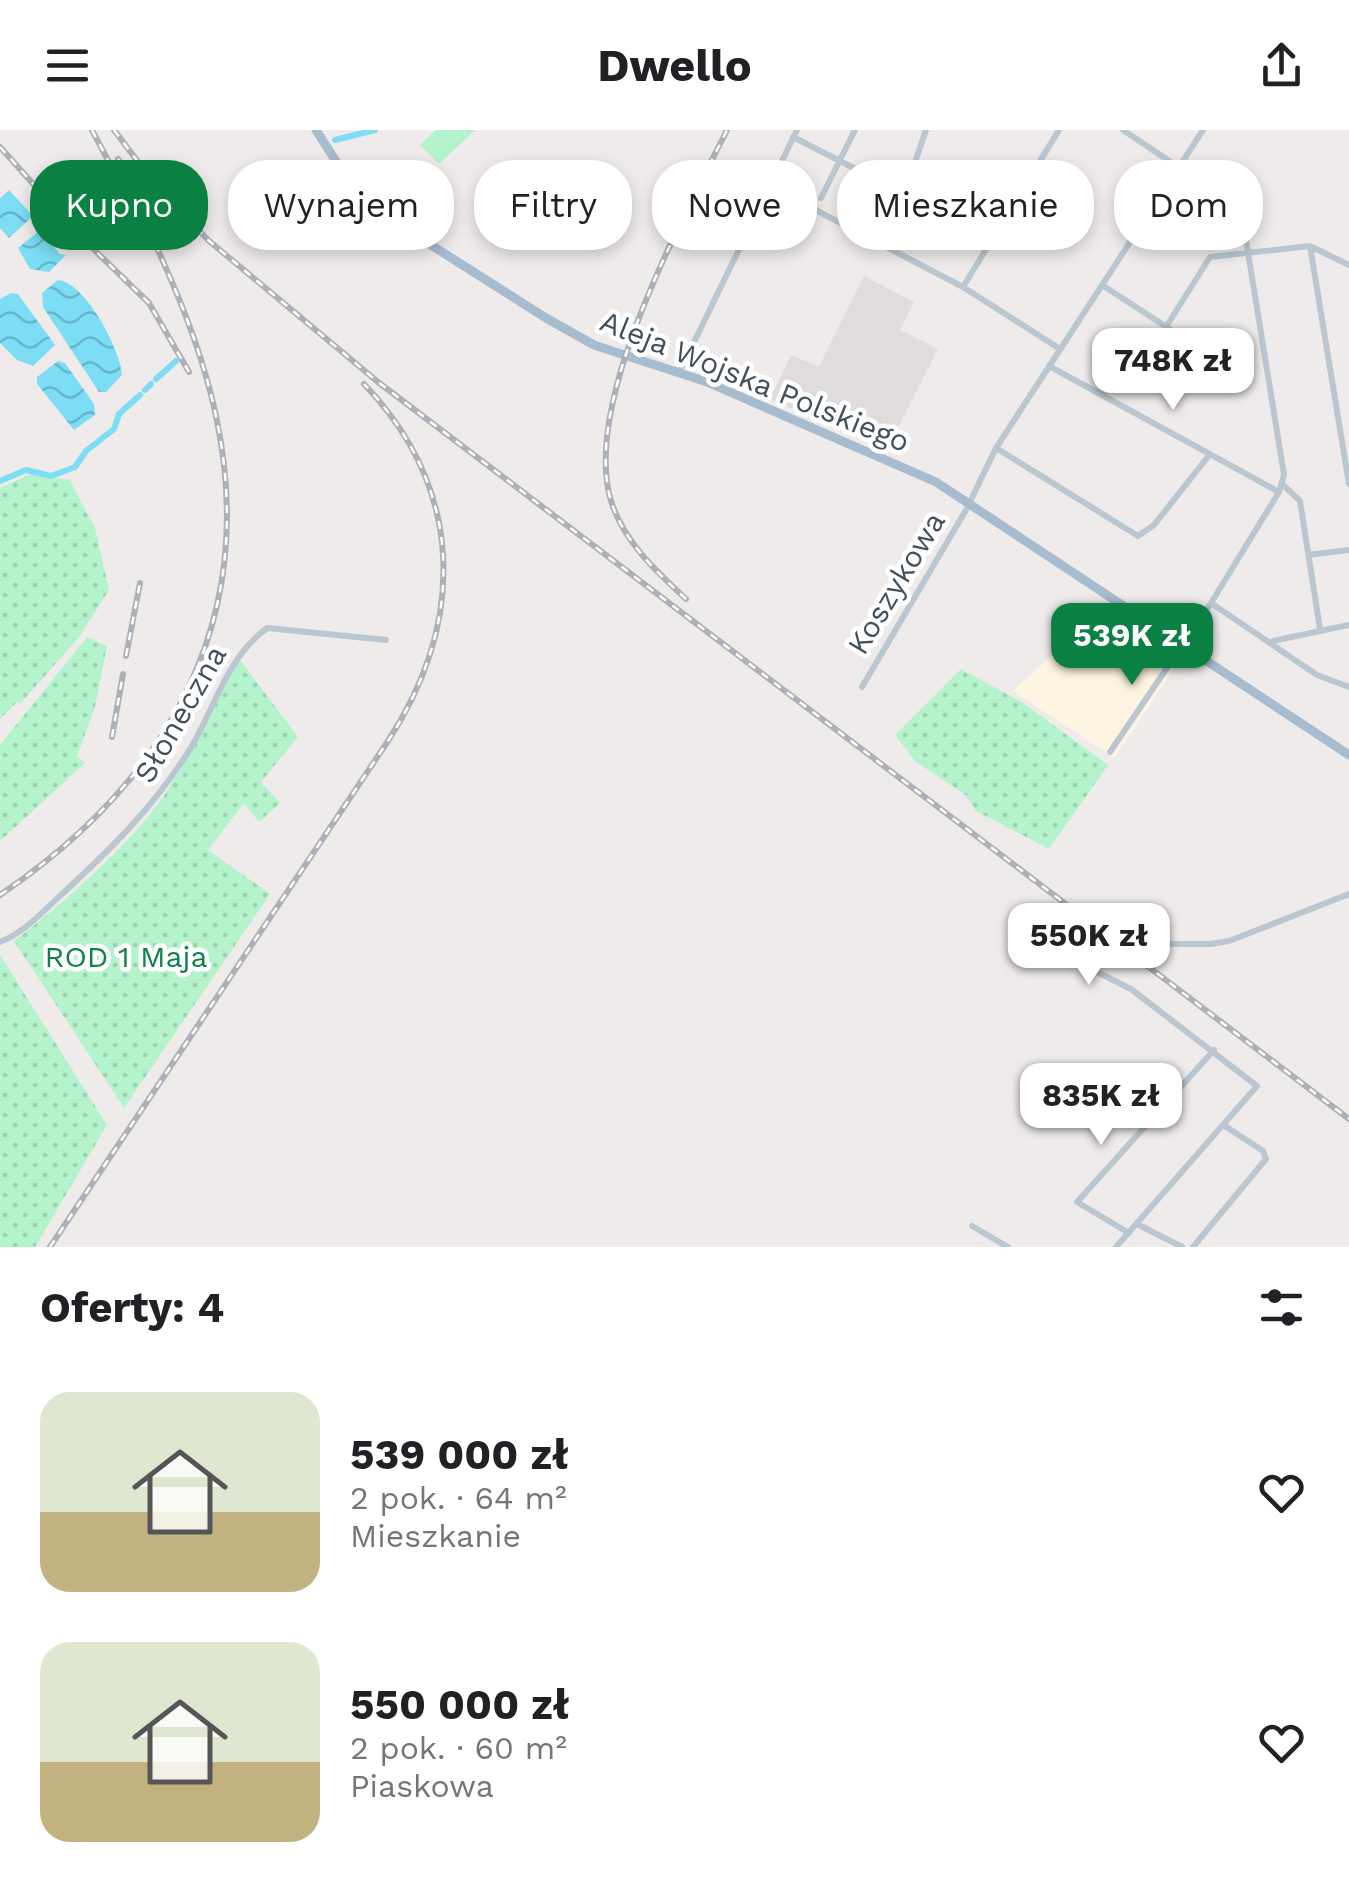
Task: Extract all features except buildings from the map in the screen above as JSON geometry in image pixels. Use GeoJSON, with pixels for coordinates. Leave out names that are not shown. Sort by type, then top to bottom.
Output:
{"type":"FeatureCollection","features":[{"type":"Feature","properties":{"kind":"main road","name":"Aleja Wojska Polskiego"},"geometry":{"type":"LineString","coordinates":[[316,130],[363,197],[406,232],[574,335],[886,458],[970,502],[1349,754]]}},
{"type":"Feature","properties":{"kind":"street"},"geometry":{"type":"LineString","coordinates":[[680,374],[795,134],[840,160],[856,130]]}},
{"type":"Feature","properties":{"kind":"street"},"geometry":{"type":"LineString","coordinates":[[913,160],[926,130]]}},
{"type":"Feature","properties":{"kind":"street"},"geometry":{"type":"LineString","coordinates":[[963,287],[1059,130]]}},
{"type":"Feature","properties":{"kind":"street"},"geometry":{"type":"LineString","coordinates":[[1123,130],[1170,160]]}},
{"type":"Feature","properties":{"kind":"street","name":"Koszykowa"},"geometry":{"type":"LineString","coordinates":[[1183,160],[1202,130]]}},
{"type":"Feature","properties":{"kind":"street"},"geometry":{"type":"LineString","coordinates":[[821,198],[837,166]]}},
{"type":"Feature","properties":{"kind":"street"},"geometry":{"type":"LineString","coordinates":[[1310,246],[1349,484]]}},
{"type":"Feature","properties":{"kind":"street"},"geometry":{"type":"LineString","coordinates":[[1166,327],[1208,258],[1310,246],[1349,265]]}},
{"type":"Feature","properties":{"kind":"street"},"geometry":{"type":"LineString","coordinates":[[890,250],[963,287],[1060,348]]}},
{"type":"Feature","properties":{"kind":"street","name":"Koszykowa"},"geometry":{"type":"LineString","coordinates":[[862,687],[970,502],[996,448],[1125,250]]}},
{"type":"Feature","properties":{"kind":"street"},"geometry":{"type":"LineString","coordinates":[[1110,752],[1211,603],[1281,488],[1249,252]]}},
{"type":"Feature","properties":{"kind":"street"},"geometry":{"type":"LineString","coordinates":[[1102,285],[1189,340],[1204,338]]}},
{"type":"Feature","properties":{"kind":"street"},"geometry":{"type":"LineString","coordinates":[[1050,366],[1300,501],[1320,629]]}},
{"type":"Feature","properties":{"kind":"street"},"geometry":{"type":"LineString","coordinates":[[996,448],[1138,536],[1154,525],[1210,454]]}},
{"type":"Feature","properties":{"kind":"street"},"geometry":{"type":"LineString","coordinates":[[1308,554],[1349,550]]}},
{"type":"Feature","properties":{"kind":"street"},"geometry":{"type":"LineString","coordinates":[[1211,603],[1318,675],[1349,687]]}},
{"type":"Feature","properties":{"kind":"street"},"geometry":{"type":"LineString","coordinates":[[1272,641],[1349,625]]}},
{"type":"Feature","properties":{"kind":"street","name":"Słoneczna"},"geometry":{"type":"LineString","coordinates":[[0,942],[27,926],[148,812],[195,740],[232,662],[249,642],[267,628],[386,640]]}},
{"type":"Feature","properties":{"kind":"street"},"geometry":{"type":"LineString","coordinates":[[1116,1247],[1255,1092],[1255,1081],[1131,990],[1090,968],[1117,928],[1124,926],[1169,944],[1212,944],[1349,894]]}},
{"type":"Feature","properties":{"kind":"street"},"geometry":{"type":"LineString","coordinates":[[1129,1233],[1077,1202],[1214,1050]]}},
{"type":"Feature","properties":{"kind":"street"},"geometry":{"type":"LineString","coordinates":[[1193,1247],[1266,1159],[1263,1151],[1225,1126]]}},
{"type":"Feature","properties":{"kind":"street"},"geometry":{"type":"LineString","coordinates":[[1138,1224],[1182,1247]]}},
{"type":"Feature","properties":{"kind":"street"},"geometry":{"type":"LineString","coordinates":[[972,1226],[1008,1247]]}},
{"type":"Feature","properties":{"kind":"shaded area"},"geometry":{"type":"Polygon","coordinates":[[[864,276],[914,302],[900,330],[938,349],[887,449],[770,399],[791,355],[819,367],[864,276]]]}},
{"type":"Feature","properties":{"kind":"shaded area"},"geometry":{"type":"Polygon","coordinates":[[[1095,609],[1163,654],[1163,647],[1181,659],[1114,758],[1013,691],[1083,627],[1095,609]]]}},
{"type":"Feature","properties":{"kind":"green space"},"geometry":{"type":"Polygon","coordinates":[[[436,130],[475,130],[443,160],[435,160],[420,145],[436,130]]]}},
{"type":"Feature","properties":{"kind":"green space"},"geometry":{"type":"Polygon","coordinates":[[[31,474],[70,480],[95,528],[109,590],[79,637],[20,704],[17,702],[0,719],[0,488],[31,474]]]}},
{"type":"Feature","properties":{"kind":"green space"},"geometry":{"type":"Polygon","coordinates":[[[87,637],[107,646],[95,707],[77,756],[85,763],[0,841],[0,745],[87,637]]]}},
{"type":"Feature","properties":{"kind":"green space","name":"ROD 1 Maja"},"geometry":{"type":"Polygon","coordinates":[[[240,660],[298,737],[261,782],[280,803],[259,822],[244,803],[208,850],[270,894],[124,1108],[14,941],[94,873],[150,814],[174,779],[240,660]]]}},
{"type":"Feature","properties":{"kind":"green space"},"geometry":{"type":"Polygon","coordinates":[[[961,669],[1023,703],[1108,765],[1049,849],[976,811],[966,795],[916,762],[895,735],[961,669]]]}},
{"type":"Feature","properties":{"kind":"green space"},"geometry":{"type":"Polygon","coordinates":[[[0,955],[107,1125],[35,1247],[0,1247],[0,955]]]}},
{"type":"Feature","properties":{"kind":"water"},"geometry":{"type":"Polygon","coordinates":[[[9,190],[30,213],[30,219],[9,238],[0,228],[0,198],[9,190]]]}},
{"type":"Feature","properties":{"kind":"water"},"geometry":{"type":"Polygon","coordinates":[[[30,238],[30,250],[56,250],[66,255],[49,272],[30,269],[18,248],[30,238]]]}},
{"type":"Feature","properties":{"kind":"water"},"geometry":{"type":"Polygon","coordinates":[[[58,280],[90,304],[115,350],[122,375],[106,392],[99,392],[43,307],[42,293],[58,280]]]}},
{"type":"Feature","properties":{"kind":"water"},"geometry":{"type":"Polygon","coordinates":[[[18,294],[55,345],[33,366],[17,360],[0,343],[0,299],[18,294]]]}},
{"type":"Feature","properties":{"kind":"water"},"geometry":{"type":"Polygon","coordinates":[[[58,361],[65,363],[94,404],[95,415],[74,430],[37,384],[37,377],[58,361]]]}},
{"type":"Feature","properties":{"kind":"waterway"},"geometry":{"type":"LineString","coordinates":[[335,140],[375,130]]}},
{"type":"Feature","properties":{"kind":"waterway"},"geometry":{"type":"LineString","coordinates":[[156,379],[176,361]]}},
{"type":"Feature","properties":{"kind":"waterway"},"geometry":{"type":"LineString","coordinates":[[145,390],[151,384]]}},
{"type":"Feature","properties":{"kind":"waterway"},"geometry":{"type":"LineString","coordinates":[[0,481],[26,470],[51,476],[75,467],[86,451],[114,429],[119,414],[140,395]]}},
{"type":"Feature","properties":{"kind":"railway"},"geometry":{"type":"LineString","coordinates":[[92,130],[108,160]]}},
{"type":"Feature","properties":{"kind":"railway"},"geometry":{"type":"LineString","coordinates":[[114,130],[154,183],[208,240],[378,382],[1349,1119]]}},
{"type":"Feature","properties":{"kind":"railway"},"geometry":{"type":"LineString","coordinates":[[686,599],[634,544],[612,504],[606,463],[610,417],[622,366],[641,314],[727,130]]}},
{"type":"Feature","properties":{"kind":"railway"},"geometry":{"type":"LineString","coordinates":[[0,147],[81,237],[149,303],[189,372]]}},
{"type":"Feature","properties":{"kind":"railway"},"geometry":{"type":"LineString","coordinates":[[0,895],[59,850],[110,801],[153,748],[187,690],[211,628],[224,562],[226,491],[216,416],[200,357],[158,250]]}},
{"type":"Feature","properties":{"kind":"railway"},"geometry":{"type":"LineString","coordinates":[[50,1247],[388,741],[414,696],[431,650],[441,603],[443,557],[437,512],[421,468],[397,425],[364,384]]}},
{"type":"Feature","properties":{"kind":"railway"},"geometry":{"type":"LineString","coordinates":[[126,656],[140,583]]}},
{"type":"Feature","properties":{"kind":"railway"},"geometry":{"type":"LineString","coordinates":[[112,737],[123,674]]}}]}
